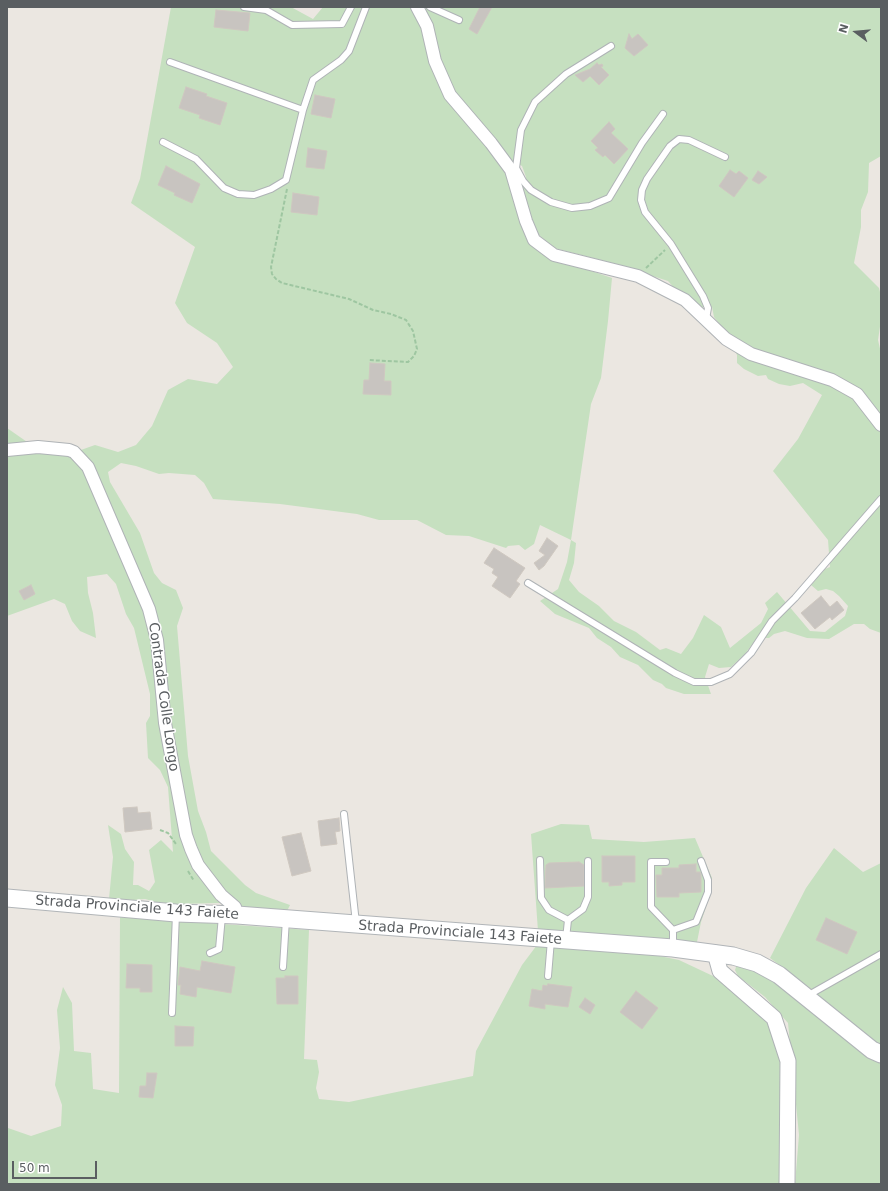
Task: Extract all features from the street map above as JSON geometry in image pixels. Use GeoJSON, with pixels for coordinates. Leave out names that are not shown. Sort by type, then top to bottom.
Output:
{"type":"FeatureCollection","features":[{"type":"Feature","properties":{"kind":"main road","name":"Strada Provinciale 143 Faiete"},"geometry":{"type":"LineString","coordinates":[[7,898],[176,913],[230,915],[672,948],[733,956],[763,965],[779,975],[872,1050],[881,1054]]}},
{"type":"Feature","properties":{"kind":"street"},"geometry":{"type":"LineString","coordinates":[[417,7],[427,26],[435,61],[450,95],[514,169],[526,221],[534,240],[554,255],[638,276],[685,300],[726,339],[751,354],[832,380],[857,394],[881,426]]}},
{"type":"Feature","properties":{"kind":"street","name":"Contrada Colle Longo"},"geometry":{"type":"LineString","coordinates":[[7,450],[38,447],[69,450],[74,452],[88,466],[149,609],[157,640],[165,723],[186,835],[198,864],[221,895],[235,907],[230,915]]}},
{"type":"Feature","properties":{"kind":"street"},"geometry":{"type":"LineString","coordinates":[[715,953],[720,971],[774,1018],[788,1061],[787,1184]]}},
{"type":"Feature","properties":{"kind":"lane"},"geometry":{"type":"LineString","coordinates":[[244,7],[266,10],[292,25],[342,24],[351,7]]}},
{"type":"Feature","properties":{"kind":"lane"},"geometry":{"type":"LineString","coordinates":[[163,142],[196,159],[224,188],[238,194],[254,195],[271,189],[286,180],[302,110],[313,80],[341,60],[350,51],[366,7]]}},
{"type":"Feature","properties":{"kind":"lane"},"geometry":{"type":"LineString","coordinates":[[430,7],[459,20]]}},
{"type":"Feature","properties":{"kind":"lane"},"geometry":{"type":"LineString","coordinates":[[611,46],[566,74],[535,102],[521,130],[514,169],[523,181],[531,190],[551,202],[572,208],[590,206],[610,198],[642,143],[663,114]]}},
{"type":"Feature","properties":{"kind":"lane"},"geometry":{"type":"LineString","coordinates":[[170,62],[302,110]]}},
{"type":"Feature","properties":{"kind":"lane"},"geometry":{"type":"LineString","coordinates":[[706,319],[708,308],[703,296],[671,244],[645,212],[641,200],[642,190],[670,146],[679,139],[689,140],[725,157]]}},
{"type":"Feature","properties":{"kind":"lane"},"geometry":{"type":"LineString","coordinates":[[528,583],[675,673],[694,682],[711,682],[730,674],[751,653],[772,621],[795,598],[881,499]]}},
{"type":"Feature","properties":{"kind":"lane"},"geometry":{"type":"LineString","coordinates":[[344,814],[356,925]]}},
{"type":"Feature","properties":{"kind":"lane"},"geometry":{"type":"LineString","coordinates":[[540,860],[541,898],[549,910],[568,920]]}},
{"type":"Feature","properties":{"kind":"lane"},"geometry":{"type":"LineString","coordinates":[[548,976],[558,940],[568,920],[583,909],[588,897],[588,861]]}},
{"type":"Feature","properties":{"kind":"lane"},"geometry":{"type":"LineString","coordinates":[[673,930],[696,922],[708,892],[708,880],[701,861]]}},
{"type":"Feature","properties":{"kind":"lane"},"geometry":{"type":"LineString","coordinates":[[666,862],[651,862],[651,907],[673,930],[672,948]]}},
{"type":"Feature","properties":{"kind":"lane"},"geometry":{"type":"LineString","coordinates":[[172,1013],[176,913]]}},
{"type":"Feature","properties":{"kind":"lane"},"geometry":{"type":"LineString","coordinates":[[210,953],[219,949],[230,915]]}},
{"type":"Feature","properties":{"kind":"lane"},"geometry":{"type":"LineString","coordinates":[[283,967],[286,919]]}},
{"type":"Feature","properties":{"kind":"lane"},"geometry":{"type":"LineString","coordinates":[[806,996],[881,954]]}},
{"type":"Feature","properties":{"kind":"path"},"geometry":{"type":"LineString","coordinates":[[286,180],[287,186],[271,267],[272,274],[276,279],[282,283],[349,299],[373,310],[391,314],[406,320],[413,330],[417,348],[414,356],[408,362],[368,360]]}},
{"type":"Feature","properties":{"kind":"path"},"geometry":{"type":"LineString","coordinates":[[638,276],[671,244]]}},
{"type":"Feature","properties":{"kind":"green space"},"geometry":{"type":"Polygon","coordinates":[[[171,7],[291,7],[313,19],[323,7],[412,7],[423,27],[425,41],[480,139],[504,170],[547,256],[612,278],[601,378],[591,404],[571,540],[540,525],[534,544],[525,550],[519,545],[508,546],[506,548],[469,536],[446,535],[417,520],[379,520],[357,514],[280,504],[213,499],[204,483],[195,475],[169,473],[159,474],[136,466],[121,463],[108,472],[110,482],[140,533],[154,573],[162,583],[176,590],[183,608],[177,626],[188,756],[198,811],[211,851],[245,885],[256,893],[290,905],[287,911],[224,908],[221,903],[175,904],[145,899],[109,899],[113,857],[108,825],[121,834],[125,849],[134,862],[133,885],[138,885],[149,891],[155,882],[149,850],[161,840],[173,852],[168,787],[160,770],[148,758],[146,723],[150,716],[150,694],[134,628],[126,614],[116,584],[107,574],[87,577],[88,593],[93,613],[96,638],[80,631],[72,621],[65,604],[54,599],[7,616],[7,428],[30,444],[78,451],[95,445],[118,452],[136,445],[152,426],[168,390],[188,379],[217,384],[233,367],[217,343],[187,323],[175,303],[195,247],[131,203],[140,179],[171,7]]]}},
{"type":"Feature","properties":{"kind":"green space"},"geometry":{"type":"Polygon","coordinates":[[[424,7],[881,7],[881,156],[869,163],[868,192],[861,210],[861,227],[854,263],[879,288],[881,296],[881,320],[878,340],[881,353],[881,633],[870,629],[864,624],[854,624],[829,639],[807,638],[785,631],[774,634],[769,638],[757,638],[745,654],[731,667],[719,668],[709,664],[705,677],[711,694],[684,694],[666,688],[662,684],[653,680],[638,665],[620,657],[611,647],[597,638],[589,628],[555,614],[540,601],[558,589],[567,562],[571,540],[576,543],[574,563],[569,580],[579,592],[599,606],[614,621],[636,632],[660,650],[666,648],[681,654],[693,638],[704,615],[721,627],[730,648],[761,623],[768,609],[765,603],[777,592],[810,631],[825,632],[845,616],[848,606],[833,591],[826,589],[818,591],[811,585],[825,569],[830,567],[828,540],[773,471],[798,439],[822,395],[803,383],[790,386],[779,384],[768,379],[766,375],[758,376],[744,369],[737,363],[737,355],[725,331],[714,317],[712,307],[701,307],[677,291],[668,281],[612,263],[554,248],[539,235],[520,191],[526,177],[522,166],[506,157],[455,92],[444,73],[425,18],[426,9],[424,7]]]}},
{"type":"Feature","properties":{"kind":"green space"},"geometry":{"type":"Polygon","coordinates":[[[561,824],[589,825],[592,839],[644,842],[695,838],[712,878],[711,892],[701,922],[697,942],[538,931],[531,834],[561,824]]]}},
{"type":"Feature","properties":{"kind":"green space"},"geometry":{"type":"Polygon","coordinates":[[[834,848],[863,872],[881,863],[881,1184],[795,1184],[799,1135],[788,1023],[765,997],[738,976],[735,970],[737,964],[774,978],[808,1004],[818,994],[770,958],[806,888],[834,848]]]}},
{"type":"Feature","properties":{"kind":"green space"},"geometry":{"type":"Polygon","coordinates":[[[120,917],[309,930],[304,1059],[317,1060],[319,1072],[316,1088],[319,1099],[349,1102],[473,1076],[476,1051],[522,965],[537,945],[645,953],[679,960],[713,976],[745,999],[769,1025],[784,1062],[779,1184],[7,1184],[7,1126],[8,1128],[31,1136],[61,1126],[62,1105],[55,1085],[60,1048],[57,1010],[63,987],[72,1003],[74,1051],[91,1053],[93,1089],[119,1093],[120,917]]]}},
{"type":"Feature","properties":{"kind":"building"},"geometry":{"type":"Polygon","coordinates":[[[480,7],[492,7],[477,34],[469,29],[480,7]]]}},
{"type":"Feature","properties":{"kind":"building"},"geometry":{"type":"Polygon","coordinates":[[[216,10],[250,13],[248,31],[214,27],[216,10]]]}},
{"type":"Feature","properties":{"kind":"building"},"geometry":{"type":"Polygon","coordinates":[[[629,34],[632,39],[638,34],[648,45],[634,56],[625,48],[629,34]]]}},
{"type":"Feature","properties":{"kind":"building"},"geometry":{"type":"Polygon","coordinates":[[[597,63],[599,65],[602,64],[603,66],[601,67],[609,75],[599,85],[590,76],[583,82],[575,75],[590,69],[597,63]]]}},
{"type":"Feature","properties":{"kind":"building"},"geometry":{"type":"Polygon","coordinates":[[[186,87],[227,103],[220,125],[199,118],[200,115],[179,108],[186,87]]]}},
{"type":"Feature","properties":{"kind":"building"},"geometry":{"type":"Polygon","coordinates":[[[315,95],[335,99],[331,118],[311,114],[315,95]]]}},
{"type":"Feature","properties":{"kind":"building"},"geometry":{"type":"Polygon","coordinates":[[[609,122],[615,129],[611,133],[628,149],[614,164],[605,155],[603,157],[595,150],[598,148],[591,141],[609,122]]]}},
{"type":"Feature","properties":{"kind":"building"},"geometry":{"type":"Polygon","coordinates":[[[308,148],[327,151],[324,169],[306,167],[308,148]]]}},
{"type":"Feature","properties":{"kind":"building"},"geometry":{"type":"Polygon","coordinates":[[[166,166],[200,184],[192,203],[174,195],[175,193],[158,185],[166,166]]]}},
{"type":"Feature","properties":{"kind":"building"},"geometry":{"type":"Polygon","coordinates":[[[730,170],[736,174],[739,171],[748,178],[734,197],[719,186],[730,170]]]}},
{"type":"Feature","properties":{"kind":"building"},"geometry":{"type":"Polygon","coordinates":[[[758,171],[767,177],[759,184],[752,180],[758,171]]]}},
{"type":"Feature","properties":{"kind":"building"},"geometry":{"type":"Polygon","coordinates":[[[293,193],[319,197],[317,215],[291,212],[293,193]]]}},
{"type":"Feature","properties":{"kind":"building"},"geometry":{"type":"Polygon","coordinates":[[[370,363],[385,364],[384,381],[391,381],[391,395],[363,394],[364,380],[369,380],[370,363]]]}},
{"type":"Feature","properties":{"kind":"building"},"geometry":{"type":"Polygon","coordinates":[[[547,538],[558,546],[544,566],[539,570],[534,563],[545,555],[539,551],[547,538]]]}},
{"type":"Feature","properties":{"kind":"building"},"geometry":{"type":"Polygon","coordinates":[[[494,548],[525,568],[516,581],[520,584],[510,598],[492,586],[498,577],[492,573],[494,569],[484,563],[494,548]]]}},
{"type":"Feature","properties":{"kind":"building"},"geometry":{"type":"Polygon","coordinates":[[[31,585],[35,594],[24,600],[19,591],[31,585]]]}},
{"type":"Feature","properties":{"kind":"building"},"geometry":{"type":"Polygon","coordinates":[[[821,596],[830,607],[837,601],[844,610],[832,620],[830,617],[815,629],[801,613],[821,596]]]}},
{"type":"Feature","properties":{"kind":"building"},"geometry":{"type":"Polygon","coordinates":[[[137,807],[138,813],[150,812],[152,829],[125,832],[123,808],[137,807]]]}},
{"type":"Feature","properties":{"kind":"building"},"geometry":{"type":"Polygon","coordinates":[[[339,818],[340,831],[335,832],[337,844],[321,846],[318,821],[339,818]]]}},
{"type":"Feature","properties":{"kind":"building"},"geometry":{"type":"Polygon","coordinates":[[[301,833],[311,871],[292,876],[282,837],[301,833]]]}},
{"type":"Feature","properties":{"kind":"building"},"geometry":{"type":"Polygon","coordinates":[[[602,856],[635,856],[635,882],[622,882],[622,885],[609,886],[609,882],[602,882],[602,856]]]}},
{"type":"Feature","properties":{"kind":"building"},"geometry":{"type":"Polygon","coordinates":[[[579,862],[584,865],[584,886],[545,888],[546,865],[549,863],[579,862]]]}},
{"type":"Feature","properties":{"kind":"building"},"geometry":{"type":"Polygon","coordinates":[[[696,864],[696,872],[700,872],[701,874],[701,892],[679,893],[679,897],[657,897],[656,875],[662,875],[662,868],[679,868],[679,865],[696,864]]]}},
{"type":"Feature","properties":{"kind":"building"},"geometry":{"type":"Polygon","coordinates":[[[826,918],[857,932],[847,954],[816,940],[826,918]]]}},
{"type":"Feature","properties":{"kind":"building"},"geometry":{"type":"Polygon","coordinates":[[[202,961],[235,967],[231,993],[197,987],[196,997],[180,994],[181,985],[178,985],[180,967],[200,971],[202,961]]]}},
{"type":"Feature","properties":{"kind":"building"},"geometry":{"type":"Polygon","coordinates":[[[127,964],[152,965],[152,992],[140,992],[140,988],[126,988],[127,964]]]}},
{"type":"Feature","properties":{"kind":"building"},"geometry":{"type":"Polygon","coordinates":[[[285,976],[298,976],[298,1004],[277,1004],[276,978],[285,978],[285,976]]]}},
{"type":"Feature","properties":{"kind":"building"},"geometry":{"type":"Polygon","coordinates":[[[548,984],[572,987],[568,1007],[545,1004],[545,1009],[529,1006],[532,989],[542,991],[543,985],[547,986],[548,984]]]}},
{"type":"Feature","properties":{"kind":"building"},"geometry":{"type":"Polygon","coordinates":[[[636,991],[658,1008],[642,1029],[620,1012],[636,991]]]}},
{"type":"Feature","properties":{"kind":"building"},"geometry":{"type":"Polygon","coordinates":[[[585,998],[595,1005],[590,1014],[579,1007],[585,998]]]}},
{"type":"Feature","properties":{"kind":"building"},"geometry":{"type":"Polygon","coordinates":[[[175,1026],[194,1027],[193,1046],[175,1046],[175,1026]]]}},
{"type":"Feature","properties":{"kind":"building"},"geometry":{"type":"Polygon","coordinates":[[[147,1073],[157,1073],[153,1098],[139,1097],[140,1086],[146,1086],[147,1073]]]}}]}
